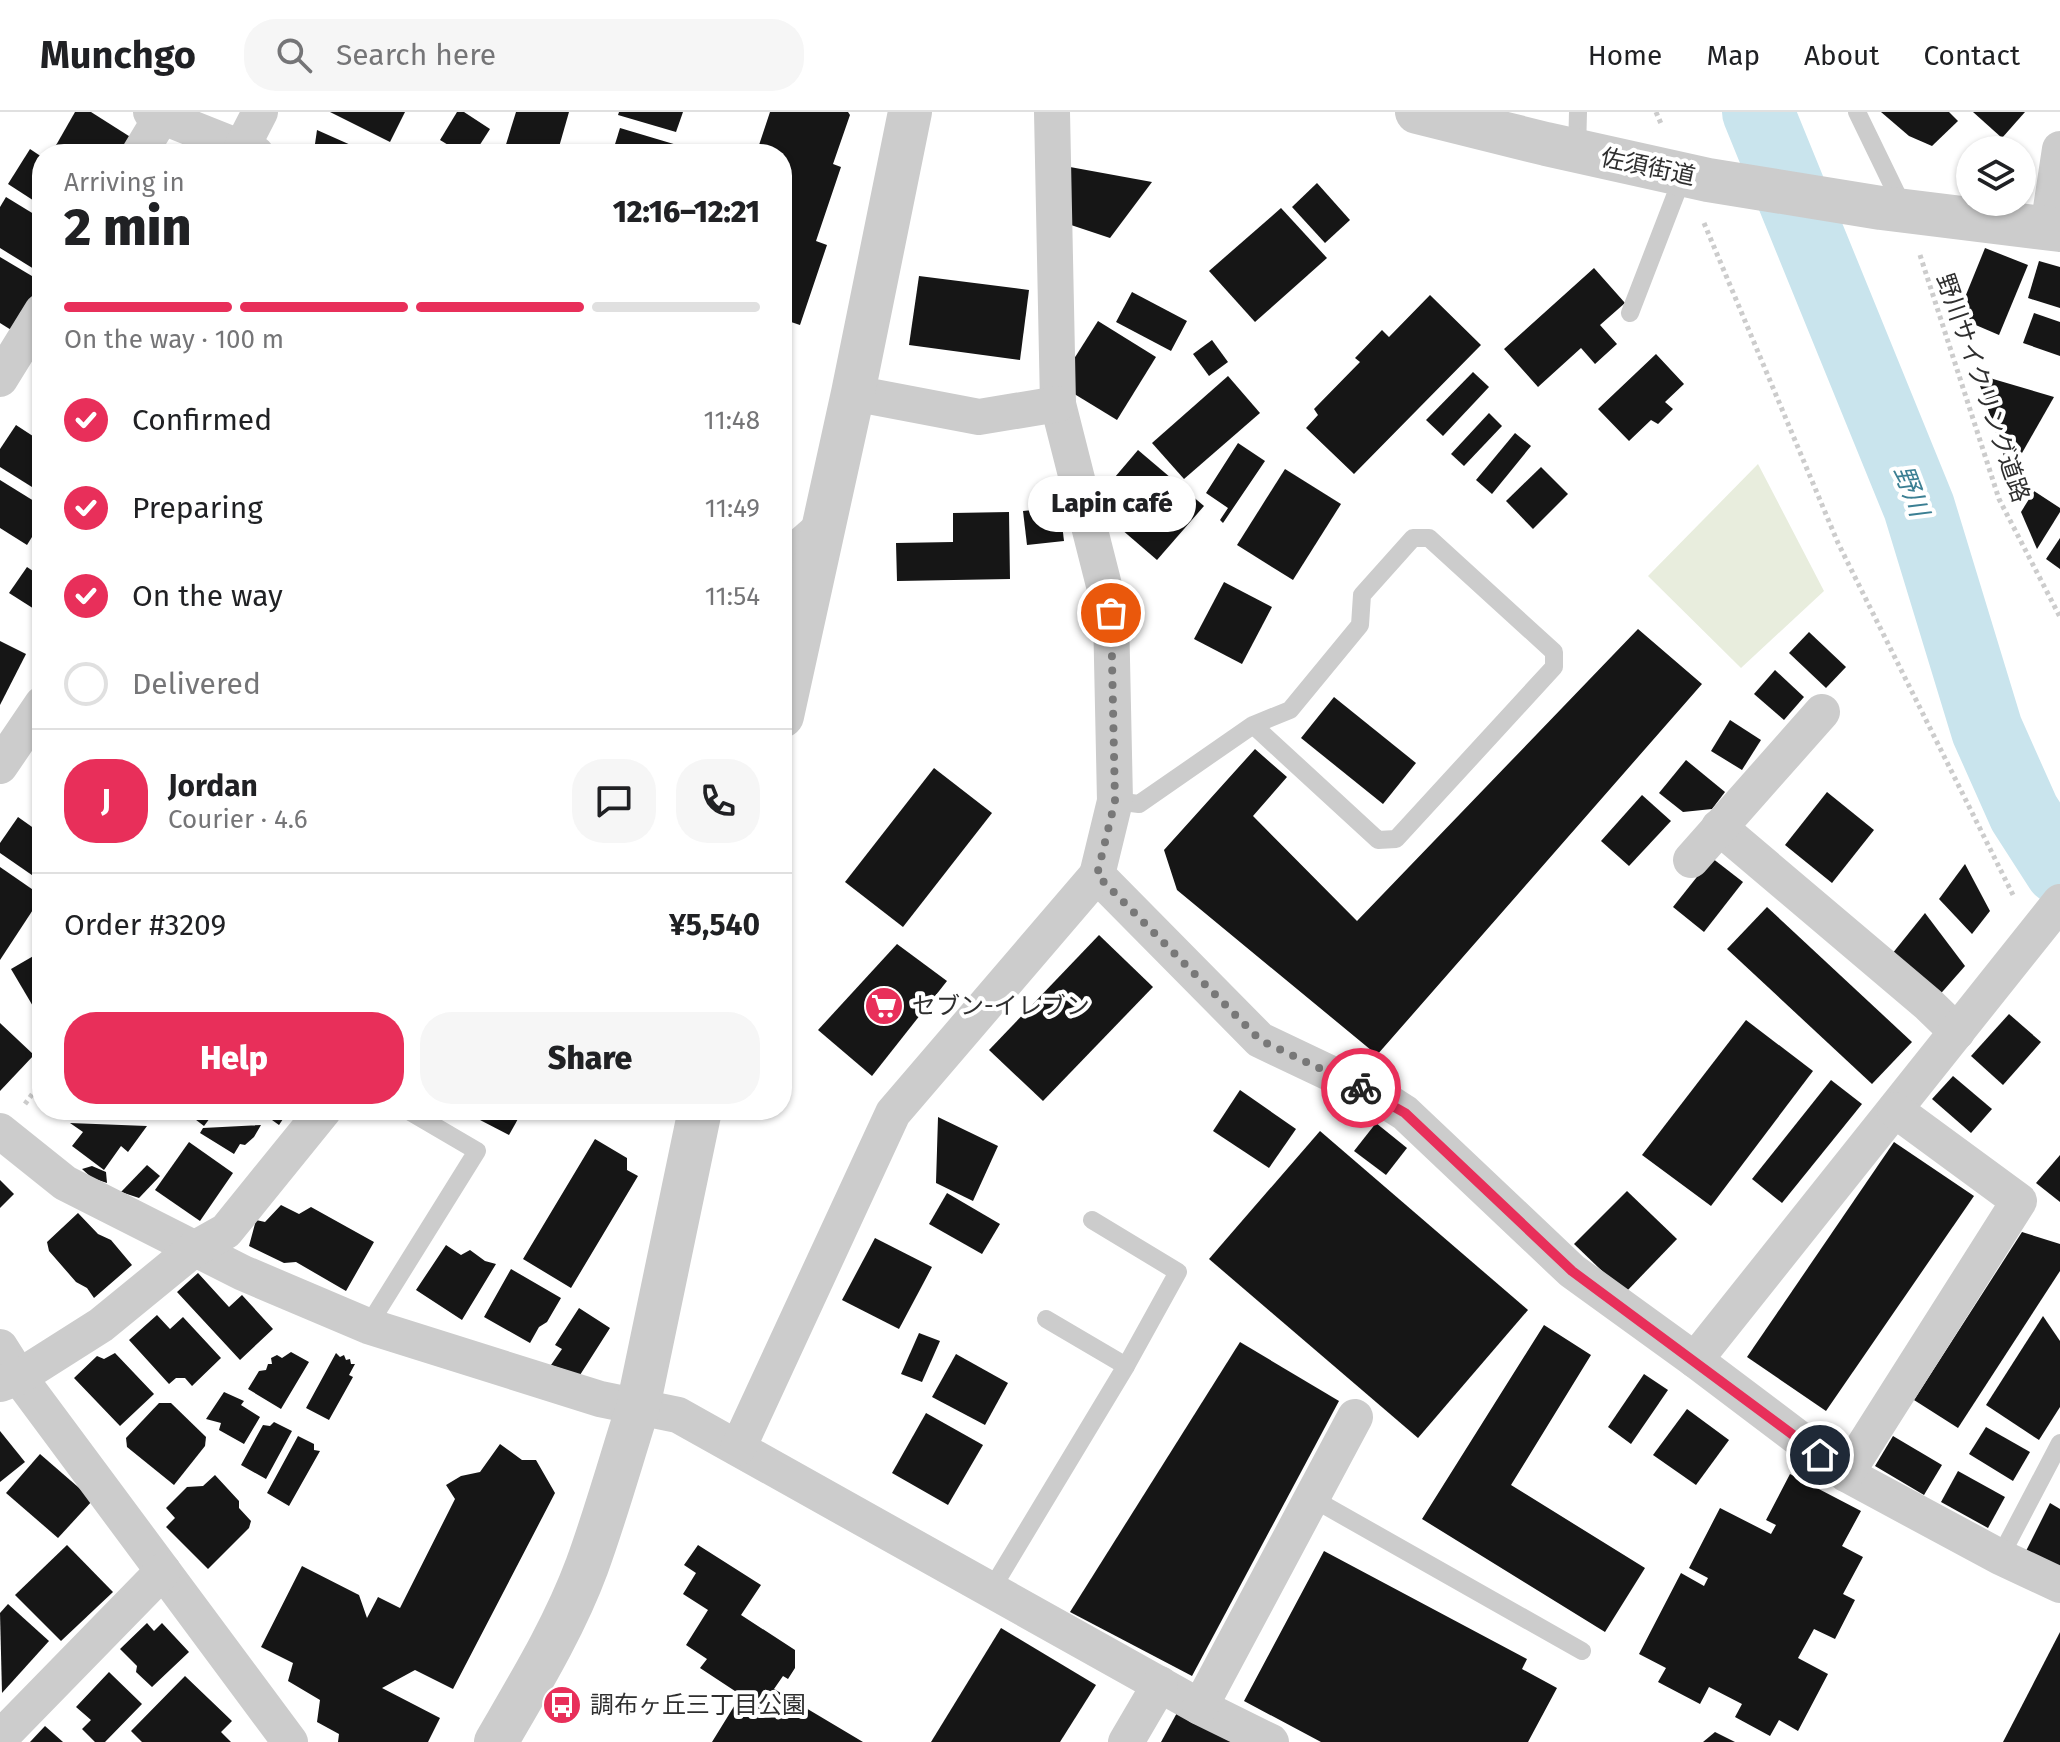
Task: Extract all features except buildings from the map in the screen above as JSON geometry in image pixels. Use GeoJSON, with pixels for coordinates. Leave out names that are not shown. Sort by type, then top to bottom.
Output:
{"type":"FeatureCollection","features":[{"type":"Feature","properties":{"kind":"street"},"geometry":{"type":"LineString","coordinates":[[251,144],[260,112]]}},
{"type":"Feature","properties":{"kind":"street"},"geometry":{"type":"LineString","coordinates":[[792,669],[853,393],[910,112]]}},
{"type":"Feature","properties":{"kind":"street"},"geometry":{"type":"LineString","coordinates":[[738,1448],[893,1113],[1097,875],[1115,801],[1111,613],[1058,404],[1052,112]]}},
{"type":"Feature","properties":{"kind":"street","name":"佐須街道"},"geometry":{"type":"LineString","coordinates":[[1417,112],[1577,132],[1696,177],[2054,229]]}},
{"type":"Feature","properties":{"kind":"street"},"geometry":{"type":"LineString","coordinates":[[144,144],[157,114],[234,144]]}},
{"type":"Feature","properties":{"kind":"street"},"geometry":{"type":"LineString","coordinates":[[2054,229],[2060,149]]}},
{"type":"Feature","properties":{"kind":"street"},"geometry":{"type":"LineString","coordinates":[[0,379],[32,327]]}},
{"type":"Feature","properties":{"kind":"street"},"geometry":{"type":"LineString","coordinates":[[853,393],[979,417],[1058,404]]}},
{"type":"Feature","properties":{"kind":"street"},"geometry":{"type":"LineString","coordinates":[[792,553],[822,527]]}},
{"type":"Feature","properties":{"kind":"street"},"geometry":{"type":"LineString","coordinates":[[1691,860],[1822,712]]}},
{"type":"Feature","properties":{"kind":"street"},"geometry":{"type":"LineString","coordinates":[[0,766],[32,719]]}},
{"type":"Feature","properties":{"kind":"street"},"geometry":{"type":"LineString","coordinates":[[1719,827],[1957,1032]]}},
{"type":"Feature","properties":{"kind":"street"},"geometry":{"type":"LineString","coordinates":[[1097,875],[1260,1040],[1380,1097],[1405,1113],[1572,1271],[1846,1474],[2000,1557],[2060,1585]]}},
{"type":"Feature","properties":{"kind":"street"},"geometry":{"type":"LineString","coordinates":[[1695,1360],[2047,920]]}},
{"type":"Feature","properties":{"kind":"street"},"geometry":{"type":"LineString","coordinates":[[1846,1474],[2019,1201],[1895,1110]]}},
{"type":"Feature","properties":{"kind":"street"},"geometry":{"type":"LineString","coordinates":[[290,1742],[163,1571],[6,1370],[101,1325],[194,1249],[226,1231],[316,1120]]}},
{"type":"Feature","properties":{"kind":"street"},"geometry":{"type":"LineString","coordinates":[[496,1742],[544,1659],[586,1568],[638,1407],[698,1120]]}},
{"type":"Feature","properties":{"kind":"street"},"geometry":{"type":"LineString","coordinates":[[0,1131],[65,1183],[243,1273],[368,1326],[600,1399],[678,1415],[1200,1707],[1271,1742]]}},
{"type":"Feature","properties":{"kind":"street"},"geometry":{"type":"LineString","coordinates":[[1200,1707],[1355,1417]]}},
{"type":"Feature","properties":{"kind":"street"},"geometry":{"type":"LineString","coordinates":[[0,1738],[163,1571]]}},
{"type":"Feature","properties":{"kind":"street"},"geometry":{"type":"LineString","coordinates":[[1126,1742],[1160,1684]]}},
{"type":"Feature","properties":{"kind":"lane"},"geometry":{"type":"LineString","coordinates":[[1857,112],[1893,208]]}},
{"type":"Feature","properties":{"kind":"lane"},"geometry":{"type":"LineString","coordinates":[[1630,313],[1696,177]]}},
{"type":"Feature","properties":{"kind":"lane"},"geometry":{"type":"LineString","coordinates":[[1115,801],[1139,804],[1253,725],[1290,710],[1360,625],[1362,595],[1413,538],[1429,538],[1554,652],[1554,667],[1396,839],[1378,840],[1253,725]]}},
{"type":"Feature","properties":{"kind":"lane"},"geometry":{"type":"LineString","coordinates":[[368,1326],[477,1151],[424,1120]]}},
{"type":"Feature","properties":{"kind":"lane"},"geometry":{"type":"LineString","coordinates":[[991,1590],[1126,1366],[1178,1272],[1092,1220]]}},
{"type":"Feature","properties":{"kind":"lane"},"geometry":{"type":"LineString","coordinates":[[1046,1319],[1126,1366]]}},
{"type":"Feature","properties":{"kind":"lane"},"geometry":{"type":"LineString","coordinates":[[2000,1557],[2060,1443]]}},
{"type":"Feature","properties":{"kind":"lane"},"geometry":{"type":"LineString","coordinates":[[1310,1497],[1582,1651]]}},
{"type":"Feature","properties":{"kind":"path"},"geometry":{"type":"LineString","coordinates":[[1656,112],[1696,177],[1838,543],[2047,920]]}},
{"type":"Feature","properties":{"kind":"path","name":"野川サイクリング道路"},"geometry":{"type":"LineString","coordinates":[[1893,208],[1999,499],[2060,617]]}},
{"type":"Feature","properties":{"kind":"green space"},"geometry":{"type":"Polygon","coordinates":[[[1758,464],[1824,591],[1741,668],[1648,576],[1758,464]]]}},
{"type":"Feature","properties":{"kind":"waterway","name":"野川"},"geometry":{"type":"LineString","coordinates":[[1758,112],[1919,507],[1987,730],[2024,813],[2060,869]]}},
{"type":"Feature","properties":{"kind":"way so far"},"geometry":{"type":"LineString","coordinates":[[1111,613],[1115,801],[1097,875],[1260,1040],[1361,1088]]}},
{"type":"Feature","properties":{"kind":"place","name":"Lapin café"},"geometry":{"type":"Point","coordinates":[1111,613]}},
{"type":"Feature","properties":{"kind":"place","name":"セブン-イレブン"},"geometry":{"type":"Point","coordinates":[884,1006]}},
{"type":"Feature","properties":{"kind":"place","name":"調布ヶ丘三丁目公園"},"geometry":{"type":"Point","coordinates":[562,1705]}},
{"type":"Feature","properties":{"kind":"route"},"geometry":{"type":"LineString","coordinates":[[1361,1088],[1405,1113],[1572,1271],[1820,1455]]}}]}
